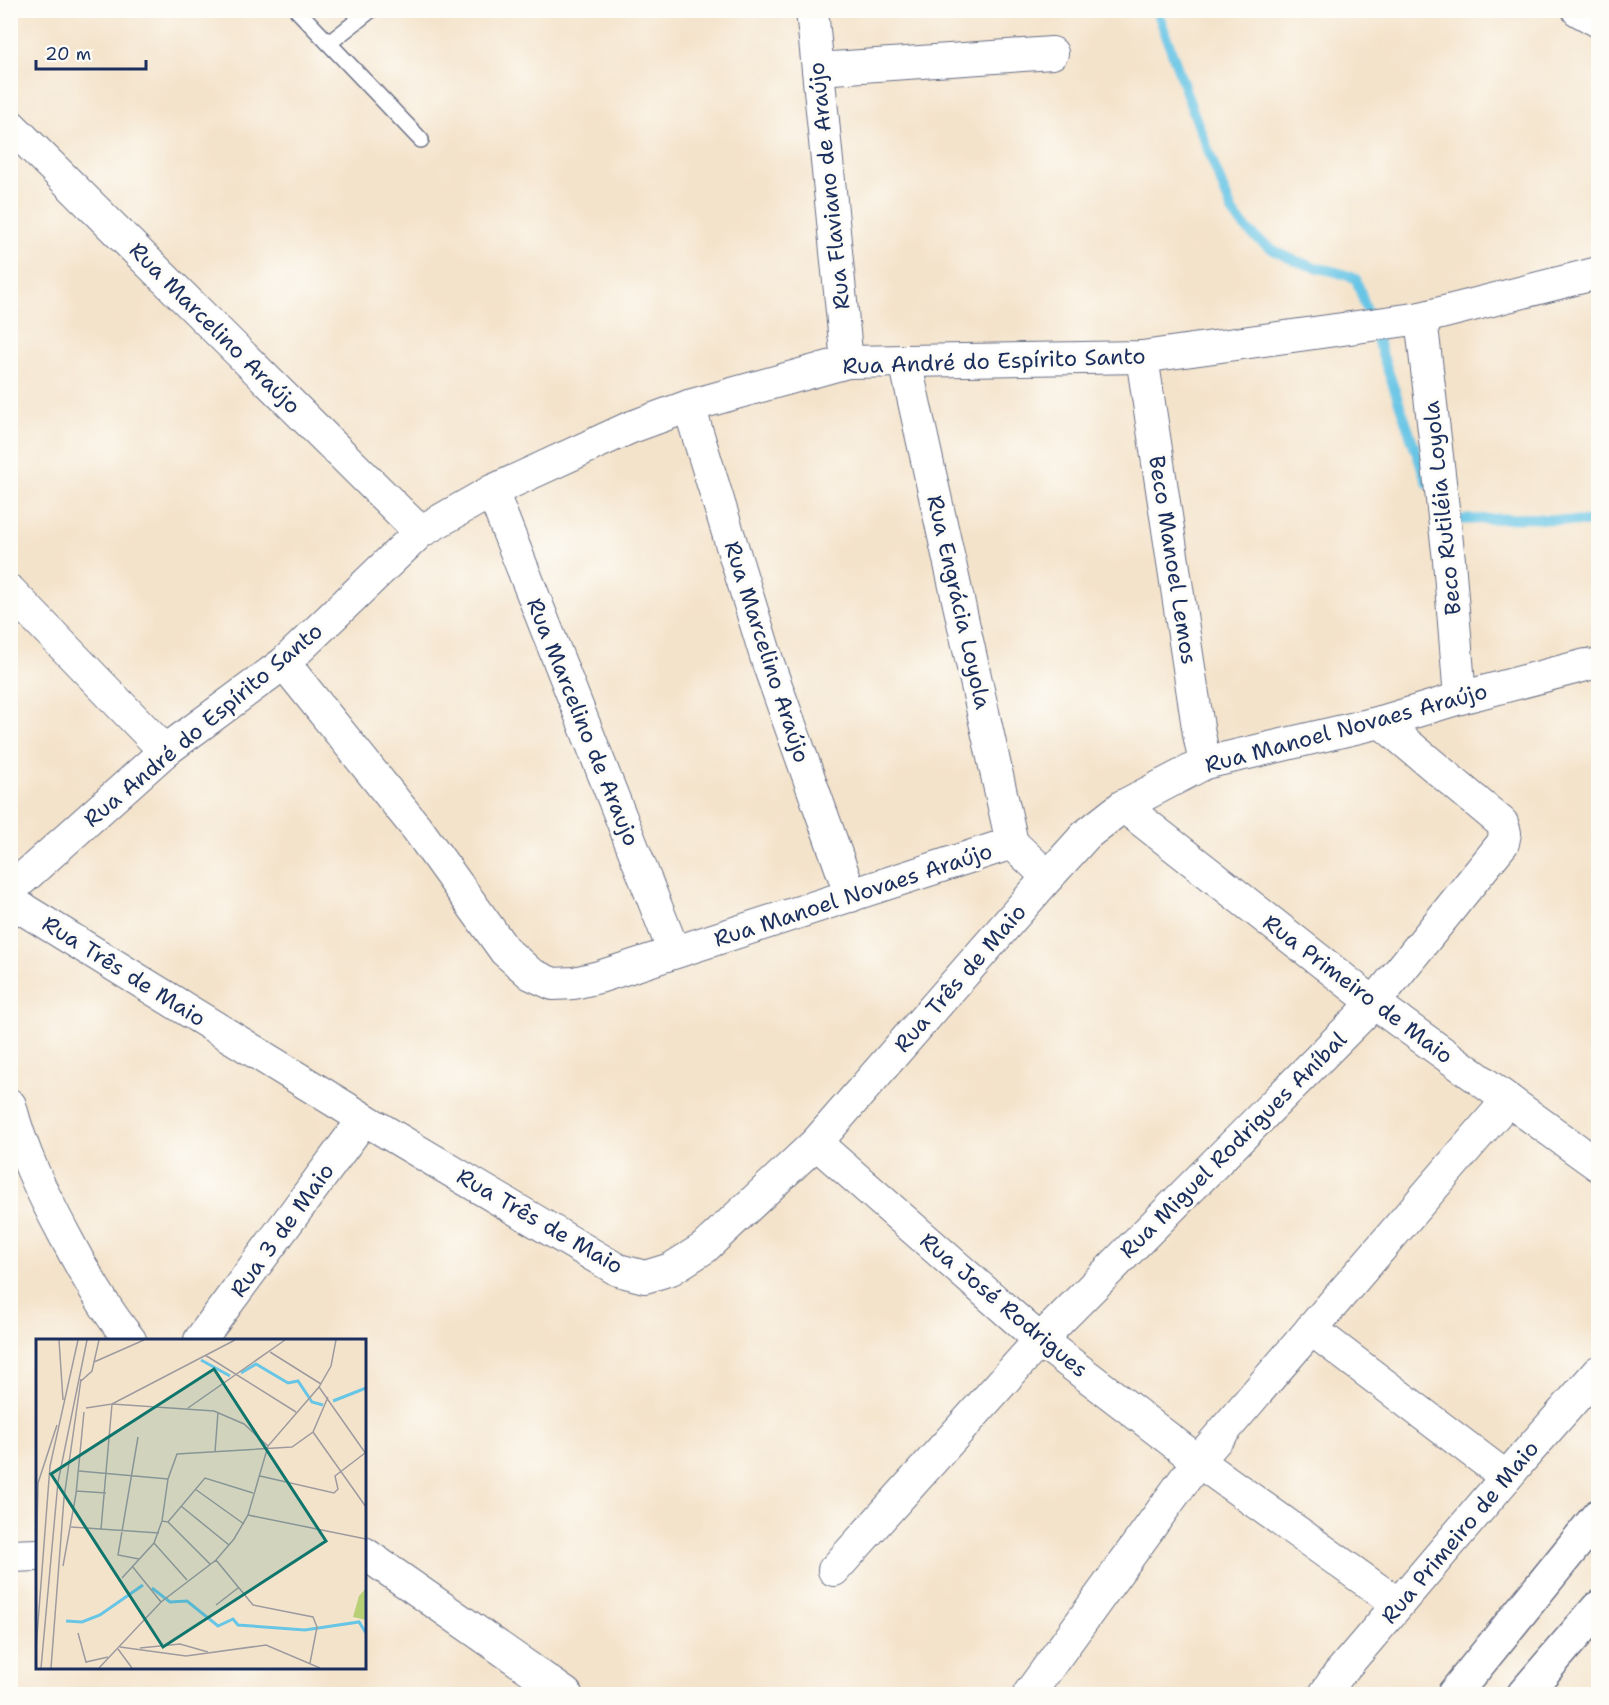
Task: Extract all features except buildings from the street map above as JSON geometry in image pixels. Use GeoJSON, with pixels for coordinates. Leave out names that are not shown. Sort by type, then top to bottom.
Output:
{"type":"FeatureCollection","features":[{"type":"Feature","properties":{"kind":"main road"},"geometry":{"type":"LineString","coordinates":[[1454,1695],[1599,1516]]}},
{"type":"Feature","properties":{"kind":"main road"},"geometry":{"type":"LineString","coordinates":[[1524,1695],[1599,1608]]}},
{"type":"Feature","properties":{"kind":"street","name":"Rua Flaviano de Araújo"},"geometry":{"type":"LineString","coordinates":[[812,10],[847,362]]}},
{"type":"Feature","properties":{"kind":"street"},"geometry":{"type":"LineString","coordinates":[[1578,10],[1599,21]]}},
{"type":"Feature","properties":{"kind":"street"},"geometry":{"type":"LineString","coordinates":[[818,69],[1052,53]]}},
{"type":"Feature","properties":{"kind":"street","name":"Rua Marcelino Araújo"},"geometry":{"type":"LineString","coordinates":[[10,125],[420,532]]}},
{"type":"Feature","properties":{"kind":"street","name":"Rua André do Espírito Santo"},"geometry":{"type":"LineString","coordinates":[[10,890],[165,751],[284,663],[420,532],[492,491],[629,428],[689,406],[847,362],[1142,357],[1421,318],[1599,273]]}},
{"type":"Feature","properties":{"kind":"street","name":"Beco Rutiléia Loyola"},"geometry":{"type":"LineString","coordinates":[[1421,318],[1449,560],[1460,698]]}},
{"type":"Feature","properties":{"kind":"street","name":"Beco Manoel Lemos"},"geometry":{"type":"LineString","coordinates":[[1142,357],[1205,763]]}},
{"type":"Feature","properties":{"kind":"street","name":"Rua Engrácia Loyola"},"geometry":{"type":"LineString","coordinates":[[905,361],[1012,843]]}},
{"type":"Feature","properties":{"kind":"street","name":"Rua Marcelino Araújo"},"geometry":{"type":"LineString","coordinates":[[689,406],[768,663],[851,896]]}},
{"type":"Feature","properties":{"kind":"street","name":"Rua Marcelino de Araujo"},"geometry":{"type":"LineString","coordinates":[[492,491],[674,952]]}},
{"type":"Feature","properties":{"kind":"street"},"geometry":{"type":"LineString","coordinates":[[10,591],[165,751]]}},
{"type":"Feature","properties":{"kind":"street","name":"Rua Manoel Novaes Araújo"},"geometry":{"type":"LineString","coordinates":[[284,663],[419,831],[505,951],[531,974],[553,984],[574,983],[599,977],[1012,843],[1048,877],[1086,835],[1123,807],[1205,763],[1381,722],[1460,698],[1586,665]]}},
{"type":"Feature","properties":{"kind":"street","name":"Rua Miguel Rodrigues Aníbal"},"geometry":{"type":"LineString","coordinates":[[834,1570],[1040,1340],[1374,1004],[1503,843],[1505,833],[1502,824],[1381,722]]}},
{"type":"Feature","properties":{"kind":"street","name":"Rua Primeiro de Maio"},"geometry":{"type":"LineString","coordinates":[[1123,807],[1374,1004],[1599,1165]]}},
{"type":"Feature","properties":{"kind":"street","name":"Rua Três de Maio"},"geometry":{"type":"LineString","coordinates":[[10,901],[364,1119],[618,1270],[645,1277],[671,1269],[704,1248],[816,1143],[1048,877]]}},
{"type":"Feature","properties":{"kind":"street"},"geometry":{"type":"LineString","coordinates":[[1029,1695],[1198,1461],[1508,1100]]}},
{"type":"Feature","properties":{"kind":"street"},"geometry":{"type":"LineString","coordinates":[[10,1105],[36,1182],[85,1273],[129,1339]]}},
{"type":"Feature","properties":{"kind":"street","name":"Rua 3 de Maio"},"geometry":{"type":"LineString","coordinates":[[201,1339],[364,1119]]}},
{"type":"Feature","properties":{"kind":"street","name":"Rua José Rodrigues"},"geometry":{"type":"LineString","coordinates":[[816,1143],[1040,1340],[1198,1461],[1398,1604]]}},
{"type":"Feature","properties":{"kind":"street"},"geometry":{"type":"LineString","coordinates":[[1311,1329],[1506,1477]]}},
{"type":"Feature","properties":{"kind":"street","name":"Rua Primeiro de Maio"},"geometry":{"type":"LineString","coordinates":[[1325,1695],[1398,1604],[1599,1372]]}},
{"type":"Feature","properties":{"kind":"street"},"geometry":{"type":"LineString","coordinates":[[366,1554],[566,1695]]}},
{"type":"Feature","properties":{"kind":"street"},"geometry":{"type":"LineString","coordinates":[[10,1556],[36,1555]]}},
{"type":"Feature","properties":{"kind":"lane"},"geometry":{"type":"LineString","coordinates":[[297,10],[421,140]]}},
{"type":"Feature","properties":{"kind":"lane"},"geometry":{"type":"LineString","coordinates":[[329,43],[371,10]]}},
{"type":"Feature","properties":{"kind":"waterway"},"geometry":{"type":"LineString","coordinates":[[1157,10],[1232,211],[1257,239],[1277,252],[1299,262],[1356,279],[1427,483]]}},
{"type":"Feature","properties":{"kind":"waterway"},"geometry":{"type":"LineString","coordinates":[[1446,520],[1531,518],[1598,523]]}}]}
